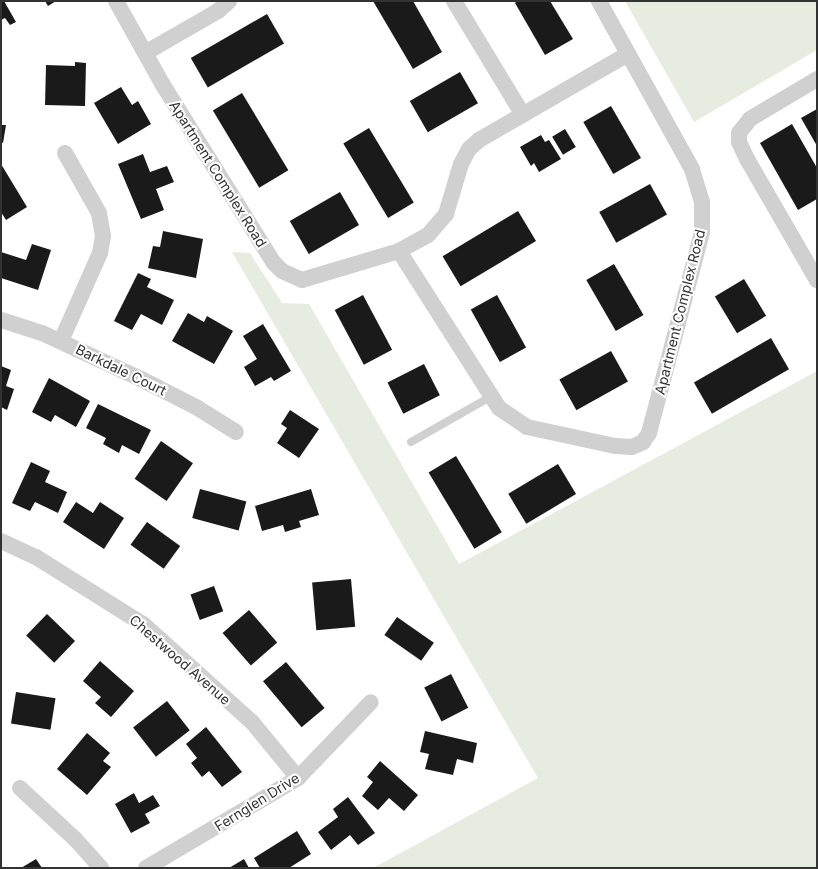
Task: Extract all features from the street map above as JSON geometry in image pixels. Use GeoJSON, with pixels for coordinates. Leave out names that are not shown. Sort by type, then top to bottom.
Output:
{"type":"FeatureCollection","features":[{"type":"Feature","properties":{"kind":"street","name":"Apartment Complex Road"},"geometry":{"type":"LineString","coordinates":[[116,1],[145,53],[212,165],[274,263],[282,271],[302,280],[399,251],[428,235],[440,223],[446,214],[460,164],[469,149],[479,140],[628,54],[694,174],[702,202],[702,232],[649,433],[643,442],[632,447],[615,446],[526,427],[499,408],[490,397],[399,251]]}},
{"type":"Feature","properties":{"kind":"street"},"geometry":{"type":"LineString","coordinates":[[145,53],[218,11],[229,1]]}},
{"type":"Feature","properties":{"kind":"street"},"geometry":{"type":"LineString","coordinates":[[454,1],[523,115]]}},
{"type":"Feature","properties":{"kind":"street"},"geometry":{"type":"LineString","coordinates":[[599,1],[628,54]]}},
{"type":"Feature","properties":{"kind":"street"},"geometry":{"type":"LineString","coordinates":[[817,79],[750,119],[739,133],[739,142],[747,159],[817,280]]}},
{"type":"Feature","properties":{"kind":"street"},"geometry":{"type":"LineString","coordinates":[[61,340],[100,253],[103,236],[99,213],[65,153]]}},
{"type":"Feature","properties":{"kind":"street","name":"Barkdale Court"},"geometry":{"type":"LineString","coordinates":[[1,320],[61,340],[176,396],[236,432]]}},
{"type":"Feature","properties":{"kind":"street","name":"Chestwood Avenue"},"geometry":{"type":"LineString","coordinates":[[1,541],[49,564],[143,624],[252,722],[298,778]]}},
{"type":"Feature","properties":{"kind":"street","name":"Fernglen Drive"},"geometry":{"type":"LineString","coordinates":[[146,868],[298,778],[371,702]]}},
{"type":"Feature","properties":{"kind":"street"},"geometry":{"type":"LineString","coordinates":[[20,788],[76,840],[102,868]]}},
{"type":"Feature","properties":{"kind":"lane"},"geometry":{"type":"LineString","coordinates":[[411,442],[490,397]]}},
{"type":"Feature","properties":{"kind":"shaded area"},"geometry":{"type":"Polygon","coordinates":[[[625,1],[817,1],[817,50],[694,122],[625,1]]]}},
{"type":"Feature","properties":{"kind":"shaded area"},"geometry":{"type":"Polygon","coordinates":[[[232,252],[250,253],[282,303],[309,304],[459,564],[817,371],[817,868],[373,868],[538,778],[232,252]]]}},
{"type":"Feature","properties":{"kind":"building"},"geometry":{"type":"Polygon","coordinates":[[[1,1],[4,1],[16,22],[10,25],[5,18],[1,20],[1,1]]]}},
{"type":"Feature","properties":{"kind":"building"},"geometry":{"type":"Polygon","coordinates":[[[45,1],[56,1],[48,6],[45,1]]]}},
{"type":"Feature","properties":{"kind":"building"},"geometry":{"type":"Polygon","coordinates":[[[373,1],[413,1],[442,52],[413,69],[373,1]]]}},
{"type":"Feature","properties":{"kind":"building"},"geometry":{"type":"Polygon","coordinates":[[[517,1],[550,1],[573,39],[545,55],[515,3],[517,1]]]}},
{"type":"Feature","properties":{"kind":"building"},"geometry":{"type":"Polygon","coordinates":[[[267,14],[284,43],[208,87],[191,58],[267,14]]]}},
{"type":"Feature","properties":{"kind":"building"},"geometry":{"type":"Polygon","coordinates":[[[75,62],[86,63],[85,106],[45,105],[46,65],[75,66],[75,62]]]}},
{"type":"Feature","properties":{"kind":"building"},"geometry":{"type":"Polygon","coordinates":[[[460,72],[478,103],[428,132],[410,101],[460,72]]]}},
{"type":"Feature","properties":{"kind":"building"},"geometry":{"type":"Polygon","coordinates":[[[121,87],[132,105],[138,101],[151,124],[118,144],[94,103],[121,87]]]}},
{"type":"Feature","properties":{"kind":"building"},"geometry":{"type":"Polygon","coordinates":[[[242,93],[288,170],[259,188],[213,111],[242,93]]]}},
{"type":"Feature","properties":{"kind":"building"},"geometry":{"type":"Polygon","coordinates":[[[611,106],[641,158],[613,174],[583,122],[611,106]]]}},
{"type":"Feature","properties":{"kind":"building"},"geometry":{"type":"Polygon","coordinates":[[[817,109],[817,146],[801,118],[817,109]]]}},
{"type":"Feature","properties":{"kind":"building"},"geometry":{"type":"Polygon","coordinates":[[[792,124],[817,168],[817,199],[798,210],[760,143],[792,124]]]}},
{"type":"Feature","properties":{"kind":"building"},"geometry":{"type":"Polygon","coordinates":[[[1,125],[6,125],[3,143],[1,142],[1,125]]]}},
{"type":"Feature","properties":{"kind":"building"},"geometry":{"type":"Polygon","coordinates":[[[369,128],[414,203],[388,218],[343,143],[369,128]]]}},
{"type":"Feature","properties":{"kind":"building"},"geometry":{"type":"Polygon","coordinates":[[[565,129],[576,147],[563,155],[552,137],[565,129]]]}},
{"type":"Feature","properties":{"kind":"building"},"geometry":{"type":"Polygon","coordinates":[[[541,135],[545,142],[549,140],[561,159],[539,172],[534,163],[531,166],[520,147],[541,135]]]}},
{"type":"Feature","properties":{"kind":"building"},"geometry":{"type":"Polygon","coordinates":[[[143,154],[150,172],[167,166],[174,182],[156,189],[164,210],[141,219],[118,164],[143,154]]]}},
{"type":"Feature","properties":{"kind":"building"},"geometry":{"type":"Polygon","coordinates":[[[1,164],[27,207],[6,220],[1,212],[1,164]]]}},
{"type":"Feature","properties":{"kind":"building"},"geometry":{"type":"Polygon","coordinates":[[[650,184],[667,215],[616,243],[599,212],[650,184]]]}},
{"type":"Feature","properties":{"kind":"building"},"geometry":{"type":"Polygon","coordinates":[[[340,192],[359,225],[309,254],[290,221],[340,192]]]}},
{"type":"Feature","properties":{"kind":"building"},"geometry":{"type":"Polygon","coordinates":[[[518,211],[536,241],[461,286],[443,256],[518,211]]]}},
{"type":"Feature","properties":{"kind":"building"},"geometry":{"type":"Polygon","coordinates":[[[163,231],[203,239],[196,278],[148,268],[153,246],[160,247],[163,231]]]}},
{"type":"Feature","properties":{"kind":"building"},"geometry":{"type":"Polygon","coordinates":[[[32,244],[51,250],[38,290],[1,278],[1,252],[26,260],[32,244]]]}},
{"type":"Feature","properties":{"kind":"building"},"geometry":{"type":"Polygon","coordinates":[[[614,264],[644,315],[616,331],[586,280],[614,264]]]}},
{"type":"Feature","properties":{"kind":"building"},"geometry":{"type":"Polygon","coordinates":[[[138,273],[151,279],[147,287],[174,300],[162,325],[141,314],[132,330],[114,321],[138,273]]]}},
{"type":"Feature","properties":{"kind":"building"},"geometry":{"type":"Polygon","coordinates":[[[744,279],[766,316],[737,333],[715,297],[744,279]]]}},
{"type":"Feature","properties":{"kind":"building"},"geometry":{"type":"Polygon","coordinates":[[[363,295],[392,350],[364,365],[335,310],[363,295]]]}},
{"type":"Feature","properties":{"kind":"building"},"geometry":{"type":"Polygon","coordinates":[[[497,295],[526,347],[500,362],[471,310],[497,295]]]}},
{"type":"Feature","properties":{"kind":"building"},"geometry":{"type":"Polygon","coordinates":[[[188,313],[204,322],[207,316],[233,331],[214,364],[172,341],[188,313]]]}},
{"type":"Feature","properties":{"kind":"building"},"geometry":{"type":"Polygon","coordinates":[[[263,324],[291,371],[274,381],[271,377],[255,386],[244,367],[257,359],[243,336],[263,324]]]}},
{"type":"Feature","properties":{"kind":"building"},"geometry":{"type":"Polygon","coordinates":[[[771,338],[789,369],[712,414],[694,383],[771,338]]]}},
{"type":"Feature","properties":{"kind":"building"},"geometry":{"type":"Polygon","coordinates":[[[611,351],[628,382],[576,410],[559,380],[611,351]]]}},
{"type":"Feature","properties":{"kind":"building"},"geometry":{"type":"Polygon","coordinates":[[[424,364],[440,395],[403,414],[387,383],[424,364]]]}},
{"type":"Feature","properties":{"kind":"building"},"geometry":{"type":"Polygon","coordinates":[[[1,366],[11,370],[6,386],[14,389],[7,410],[1,407],[1,366]]]}},
{"type":"Feature","properties":{"kind":"building"},"geometry":{"type":"Polygon","coordinates":[[[49,378],[90,401],[76,427],[55,415],[51,422],[32,412],[49,378]]]}},
{"type":"Feature","properties":{"kind":"building"},"geometry":{"type":"Polygon","coordinates":[[[98,404],[151,430],[139,454],[122,445],[119,453],[103,444],[106,438],[86,428],[98,404]]]}},
{"type":"Feature","properties":{"kind":"building"},"geometry":{"type":"Polygon","coordinates":[[[290,410],[319,429],[299,458],[277,443],[287,428],[281,424],[290,410]]]}},
{"type":"Feature","properties":{"kind":"building"},"geometry":{"type":"Polygon","coordinates":[[[161,441],[193,463],[167,501],[135,479],[161,441]]]}},
{"type":"Feature","properties":{"kind":"building"},"geometry":{"type":"Polygon","coordinates":[[[456,456],[502,532],[474,549],[429,472],[456,456]]]}},
{"type":"Feature","properties":{"kind":"building"},"geometry":{"type":"Polygon","coordinates":[[[31,462],[50,471],[45,482],[67,492],[58,513],[35,502],[30,511],[12,503],[31,462]]]}},
{"type":"Feature","properties":{"kind":"building"},"geometry":{"type":"Polygon","coordinates":[[[558,464],[576,494],[526,524],[508,494],[558,464]]]}},
{"type":"Feature","properties":{"kind":"building"},"geometry":{"type":"Polygon","coordinates":[[[200,489],[246,501],[239,530],[192,518],[200,489]]]}},
{"type":"Feature","properties":{"kind":"building"},"geometry":{"type":"Polygon","coordinates":[[[311,489],[319,515],[299,521],[301,527],[285,532],[283,525],[262,531],[255,506],[311,489]]]}},
{"type":"Feature","properties":{"kind":"building"},"geometry":{"type":"Polygon","coordinates":[[[76,502],[93,513],[100,502],[124,518],[104,549],[63,522],[76,502]]]}},
{"type":"Feature","properties":{"kind":"building"},"geometry":{"type":"Polygon","coordinates":[[[147,522],[180,546],[164,569],[131,545],[147,522]]]}},
{"type":"Feature","properties":{"kind":"building"},"geometry":{"type":"Polygon","coordinates":[[[351,579],[355,627],[316,630],[312,582],[351,579]]]}},
{"type":"Feature","properties":{"kind":"building"},"geometry":{"type":"Polygon","coordinates":[[[214,586],[223,611],[200,620],[191,595],[214,586]]]}},
{"type":"Feature","properties":{"kind":"building"},"geometry":{"type":"Polygon","coordinates":[[[249,610],[277,642],[251,665],[223,633],[249,610]]]}},
{"type":"Feature","properties":{"kind":"building"},"geometry":{"type":"Polygon","coordinates":[[[47,614],[75,641],[54,663],[26,636],[47,614]]]}},
{"type":"Feature","properties":{"kind":"building"},"geometry":{"type":"Polygon","coordinates":[[[397,617],[434,643],[421,661],[384,635],[397,617]]]}},
{"type":"Feature","properties":{"kind":"building"},"geometry":{"type":"Polygon","coordinates":[[[100,661],[134,691],[111,717],[95,703],[101,697],[83,681],[100,661]]]}},
{"type":"Feature","properties":{"kind":"building"},"geometry":{"type":"Polygon","coordinates":[[[286,662],[325,708],[302,727],[263,681],[286,662]]]}},
{"type":"Feature","properties":{"kind":"building"},"geometry":{"type":"Polygon","coordinates":[[[451,674],[468,708],[442,721],[424,688],[451,674]]]}},
{"type":"Feature","properties":{"kind":"building"},"geometry":{"type":"Polygon","coordinates":[[[16,692],[56,698],[51,730],[11,724],[16,692]]]}},
{"type":"Feature","properties":{"kind":"building"},"geometry":{"type":"Polygon","coordinates":[[[167,701],[190,730],[156,757],[133,727],[167,701]]]}},
{"type":"Feature","properties":{"kind":"building"},"geometry":{"type":"Polygon","coordinates":[[[206,727],[242,772],[222,787],[209,771],[202,777],[191,763],[197,758],[186,744],[206,727]]]}},
{"type":"Feature","properties":{"kind":"building"},"geometry":{"type":"Polygon","coordinates":[[[425,731],[477,743],[473,763],[457,759],[453,775],[425,769],[429,754],[420,752],[425,731]]]}},
{"type":"Feature","properties":{"kind":"building"},"geometry":{"type":"Polygon","coordinates":[[[87,733],[110,753],[103,761],[111,767],[87,795],[57,769],[87,733]]]}},
{"type":"Feature","properties":{"kind":"building"},"geometry":{"type":"Polygon","coordinates":[[[380,761],[418,795],[404,811],[389,798],[378,810],[362,796],[373,782],[367,777],[380,761]]]}},
{"type":"Feature","properties":{"kind":"building"},"geometry":{"type":"Polygon","coordinates":[[[134,793],[139,803],[153,795],[160,806],[145,814],[150,823],[131,833],[115,804],[134,793]]]}},
{"type":"Feature","properties":{"kind":"building"},"geometry":{"type":"Polygon","coordinates":[[[348,797],[375,833],[358,845],[350,835],[331,850],[318,832],[338,817],[333,809],[348,797]]]}},
{"type":"Feature","properties":{"kind":"building"},"geometry":{"type":"Polygon","coordinates":[[[297,831],[311,854],[289,868],[260,868],[254,858],[297,831]]]}},
{"type":"Feature","properties":{"kind":"building"},"geometry":{"type":"Polygon","coordinates":[[[36,859],[42,868],[21,868],[36,859]]]}},
{"type":"Feature","properties":{"kind":"building"},"geometry":{"type":"Polygon","coordinates":[[[244,859],[249,868],[229,868],[244,859]]]}}]}
